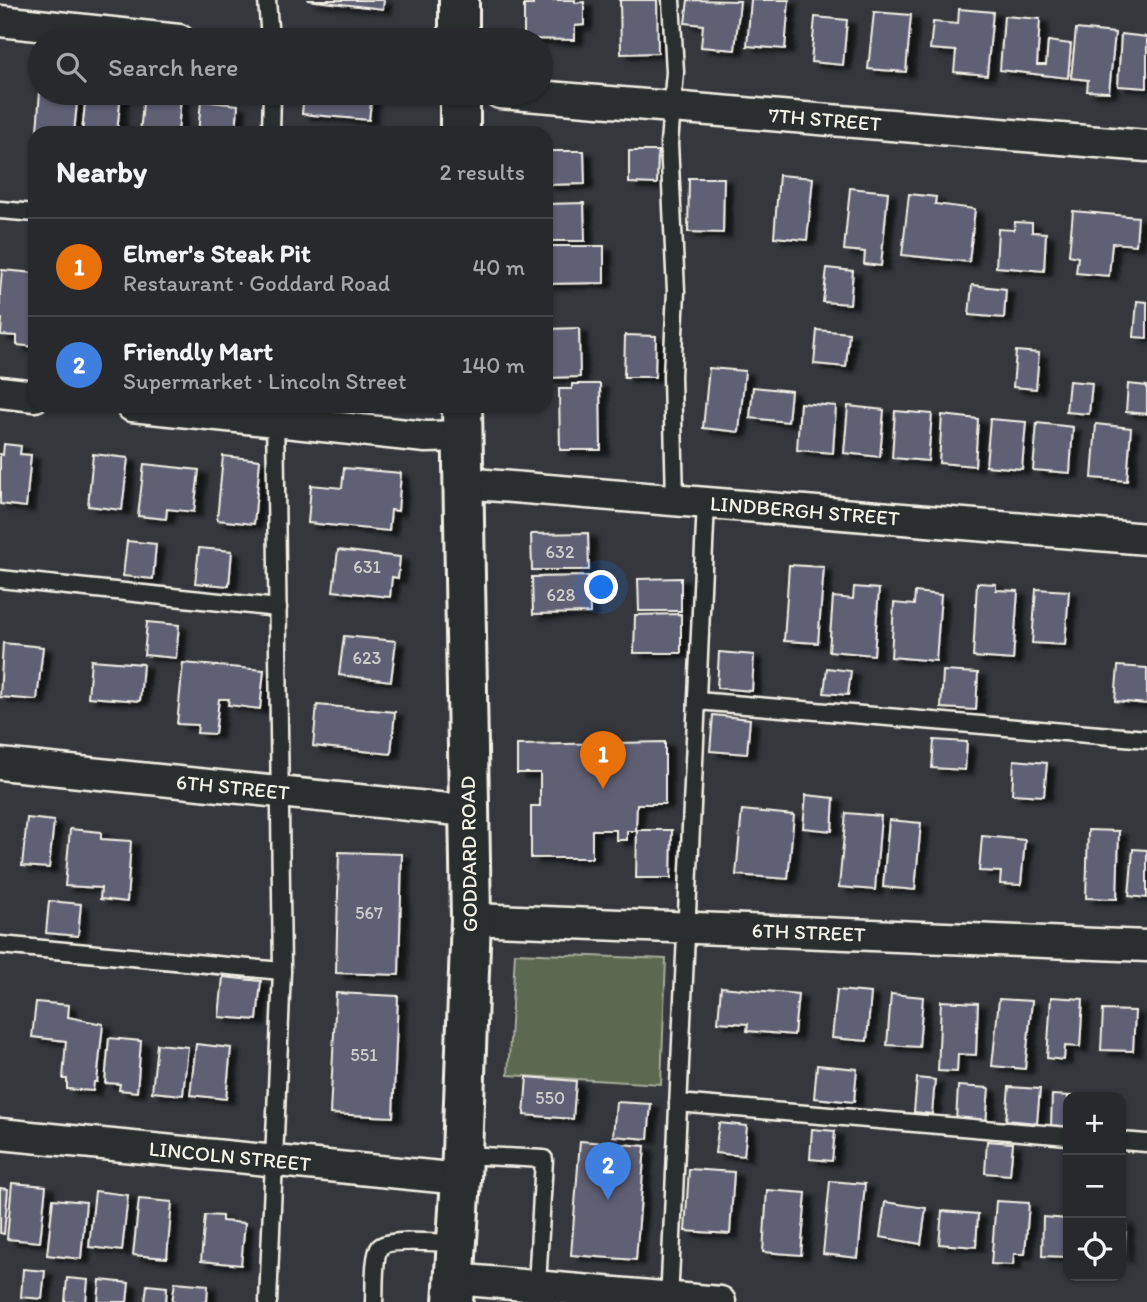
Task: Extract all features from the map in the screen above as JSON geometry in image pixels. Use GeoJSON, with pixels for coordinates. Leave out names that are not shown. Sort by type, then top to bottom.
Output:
{"type":"FeatureCollection","features":[{"type":"Feature","properties":{"kind":"street"},"geometry":{"type":"LineString","coordinates":[[459,0],[459,28]]}},
{"type":"Feature","properties":{"kind":"street"},"geometry":{"type":"LineString","coordinates":[[0,21],[66,28]]}},
{"type":"Feature","properties":{"kind":"street","name":"7TH STREET"},"geometry":{"type":"LineString","coordinates":[[553,97],[1147,146]]}},
{"type":"Feature","properties":{"kind":"street"},"geometry":{"type":"LineString","coordinates":[[460,105],[460,126]]}},
{"type":"Feature","properties":{"kind":"street"},"geometry":{"type":"LineString","coordinates":[[0,392],[28,395]]}},
{"type":"Feature","properties":{"kind":"street"},"geometry":{"type":"LineString","coordinates":[[258,413],[425,437],[463,421]]}},
{"type":"Feature","properties":{"kind":"street","name":"GODDARD ROAD"},"geometry":{"type":"LineString","coordinates":[[455,1275],[462,1167],[471,919],[463,421]]}},
{"type":"Feature","properties":{"kind":"street","name":"LINDBERGH STREET"},"geometry":{"type":"LineString","coordinates":[[463,483],[1147,539]]}},
{"type":"Feature","properties":{"kind":"street","name":"6TH STREET"},"geometry":{"type":"LineString","coordinates":[[0,764],[468,811]]}},
{"type":"Feature","properties":{"kind":"street","name":"6TH STREET"},"geometry":{"type":"LineString","coordinates":[[471,919],[1147,946]]}},
{"type":"Feature","properties":{"kind":"street","name":"LINCOLN STREET"},"geometry":{"type":"LineString","coordinates":[[0,1134],[274,1162],[462,1167]]}},
{"type":"Feature","properties":{"kind":"street"},"geometry":{"type":"LineString","coordinates":[[455,1275],[669,1300],[720,1302]]}},
{"type":"Feature","properties":{"kind":"lane"},"geometry":{"type":"LineString","coordinates":[[267,0],[269,28]]}},
{"type":"Feature","properties":{"kind":"lane"},"geometry":{"type":"LineString","coordinates":[[671,0],[675,72],[669,144],[676,291],[672,376],[675,501]]}},
{"type":"Feature","properties":{"kind":"lane"},"geometry":{"type":"LineString","coordinates":[[271,126],[272,105]]}},
{"type":"Feature","properties":{"kind":"lane"},"geometry":{"type":"LineString","coordinates":[[0,210],[28,213]]}},
{"type":"Feature","properties":{"kind":"lane"},"geometry":{"type":"LineString","coordinates":[[268,1302],[282,971],[276,414]]}},
{"type":"Feature","properties":{"kind":"lane"},"geometry":{"type":"LineString","coordinates":[[669,1300],[706,503]]}},
{"type":"Feature","properties":{"kind":"lane"},"geometry":{"type":"LineString","coordinates":[[0,579],[278,608]]}},
{"type":"Feature","properties":{"kind":"lane"},"geometry":{"type":"LineString","coordinates":[[696,701],[1147,739]]}},
{"type":"Feature","properties":{"kind":"lane"},"geometry":{"type":"LineString","coordinates":[[0,945],[282,971]]}},
{"type":"Feature","properties":{"kind":"lane"},"geometry":{"type":"LineString","coordinates":[[678,1103],[1063,1136]]}},
{"type":"Feature","properties":{"kind":"lane"},"geometry":{"type":"LineString","coordinates":[[1126,1141],[1147,1143]]}},
{"type":"Feature","properties":{"kind":"lane"},"geometry":{"type":"LineString","coordinates":[[462,1167],[544,1159],[537,1286]]}},
{"type":"Feature","properties":{"kind":"lane"},"geometry":{"type":"LineString","coordinates":[[374,1302],[377,1256],[380,1248],[387,1243],[397,1242],[455,1275]]}},
{"type":"Feature","properties":{"kind":"green space"},"geometry":{"type":"Polygon","coordinates":[[[515,953],[666,959],[661,1084],[508,1075],[515,953]]]}},
{"type":"Feature","properties":{"kind":"building"},"geometry":{"type":"Polygon","coordinates":[[[307,0],[384,0],[383,9],[307,0]]]}},
{"type":"Feature","properties":{"kind":"building"},"geometry":{"type":"Polygon","coordinates":[[[533,0],[584,2],[584,25],[575,26],[575,40],[553,40],[553,28],[524,28],[524,5],[533,5],[533,0]]]}},
{"type":"Feature","properties":{"kind":"building"},"geometry":{"type":"Polygon","coordinates":[[[620,0],[657,0],[658,53],[621,54],[620,0]]]}},
{"type":"Feature","properties":{"kind":"building"},"geometry":{"type":"Polygon","coordinates":[[[688,0],[740,1],[735,50],[701,47],[703,25],[685,23],[688,0]]]}},
{"type":"Feature","properties":{"kind":"building"},"geometry":{"type":"Polygon","coordinates":[[[751,0],[789,0],[785,49],[747,46],[751,0]]]}},
{"type":"Feature","properties":{"kind":"building"},"geometry":{"type":"Polygon","coordinates":[[[959,9],[993,12],[987,75],[954,72],[956,51],[930,49],[933,22],[958,24],[959,9]]]}},
{"type":"Feature","properties":{"kind":"building"},"geometry":{"type":"Polygon","coordinates":[[[874,12],[911,15],[906,72],[868,69],[874,12]]]}},
{"type":"Feature","properties":{"kind":"building"},"geometry":{"type":"Polygon","coordinates":[[[1004,16],[1040,19],[1037,65],[1046,65],[1048,41],[1071,44],[1068,78],[1000,70],[1004,16]]]}},
{"type":"Feature","properties":{"kind":"building"},"geometry":{"type":"Polygon","coordinates":[[[815,17],[847,20],[843,65],[811,62],[815,17]]]}},
{"type":"Feature","properties":{"kind":"building"},"geometry":{"type":"Polygon","coordinates":[[[1076,29],[1115,33],[1109,92],[1087,91],[1088,80],[1071,78],[1076,29]]]}},
{"type":"Feature","properties":{"kind":"building"},"geometry":{"type":"Polygon","coordinates":[[[1121,34],[1147,37],[1147,88],[1118,86],[1121,34]]]}},
{"type":"Feature","properties":{"kind":"building"},"geometry":{"type":"Polygon","coordinates":[[[39,105],[77,105],[75,126],[37,126],[39,105]]]}},
{"type":"Feature","properties":{"kind":"building"},"geometry":{"type":"Polygon","coordinates":[[[85,105],[120,105],[118,126],[83,126],[85,105]]]}},
{"type":"Feature","properties":{"kind":"building"},"geometry":{"type":"Polygon","coordinates":[[[143,105],[180,105],[179,126],[141,126],[143,105]]]}},
{"type":"Feature","properties":{"kind":"building"},"geometry":{"type":"Polygon","coordinates":[[[201,105],[238,105],[236,126],[199,126],[201,105]]]}},
{"type":"Feature","properties":{"kind":"building"},"geometry":{"type":"Polygon","coordinates":[[[303,105],[371,105],[369,120],[302,114],[303,105]]]}},
{"type":"Feature","properties":{"kind":"building"},"geometry":{"type":"Polygon","coordinates":[[[553,151],[584,151],[585,184],[553,185],[553,151]]]}},
{"type":"Feature","properties":{"kind":"building"},"geometry":{"type":"Polygon","coordinates":[[[629,151],[658,151],[657,184],[629,183],[629,151]]]}},
{"type":"Feature","properties":{"kind":"building"},"geometry":{"type":"Polygon","coordinates":[[[779,175],[813,178],[807,240],[774,237],[779,175]]]}},
{"type":"Feature","properties":{"kind":"building"},"geometry":{"type":"Polygon","coordinates":[[[689,178],[724,178],[723,233],[688,232],[689,178]]]}},
{"type":"Feature","properties":{"kind":"building"},"geometry":{"type":"Polygon","coordinates":[[[850,188],[888,192],[881,266],[864,264],[865,252],[844,250],[850,188]]]}},
{"type":"Feature","properties":{"kind":"building"},"geometry":{"type":"Polygon","coordinates":[[[909,194],[936,197],[935,204],[975,209],[969,262],[902,255],[909,194]]]}},
{"type":"Feature","properties":{"kind":"building"},"geometry":{"type":"Polygon","coordinates":[[[584,203],[585,241],[553,241],[553,204],[584,203]]]}},
{"type":"Feature","properties":{"kind":"building"},"geometry":{"type":"Polygon","coordinates":[[[1073,211],[1138,217],[1136,245],[1112,243],[1109,276],[1076,273],[1078,257],[1069,255],[1073,211]]]}},
{"type":"Feature","properties":{"kind":"building"},"geometry":{"type":"Polygon","coordinates":[[[1015,222],[1032,223],[1032,232],[1046,233],[1044,271],[996,267],[998,229],[1014,230],[1015,222]]]}},
{"type":"Feature","properties":{"kind":"building"},"geometry":{"type":"Polygon","coordinates":[[[553,246],[604,246],[604,283],[553,284],[553,246]]]}},
{"type":"Feature","properties":{"kind":"building"},"geometry":{"type":"Polygon","coordinates":[[[827,268],[853,271],[850,304],[823,302],[827,268]]]}},
{"type":"Feature","properties":{"kind":"building"},"geometry":{"type":"Polygon","coordinates":[[[2,270],[28,272],[28,346],[17,345],[17,336],[1,335],[2,270]]]}},
{"type":"Feature","properties":{"kind":"building"},"geometry":{"type":"Polygon","coordinates":[[[972,285],[1006,289],[1004,318],[969,315],[972,285]]]}},
{"type":"Feature","properties":{"kind":"building"},"geometry":{"type":"Polygon","coordinates":[[[1137,301],[1147,302],[1147,338],[1134,337],[1137,301]]]}},
{"type":"Feature","properties":{"kind":"building"},"geometry":{"type":"Polygon","coordinates":[[[579,328],[580,377],[553,378],[553,329],[579,328]]]}},
{"type":"Feature","properties":{"kind":"building"},"geometry":{"type":"Polygon","coordinates":[[[817,330],[849,333],[846,367],[814,364],[817,330]]]}},
{"type":"Feature","properties":{"kind":"building"},"geometry":{"type":"Polygon","coordinates":[[[625,335],[656,336],[655,377],[624,377],[625,335]]]}},
{"type":"Feature","properties":{"kind":"building"},"geometry":{"type":"Polygon","coordinates":[[[1016,351],[1039,353],[1036,389],[1013,387],[1016,351]]]}},
{"type":"Feature","properties":{"kind":"building"},"geometry":{"type":"Polygon","coordinates":[[[709,368],[745,371],[739,432],[703,428],[709,368]]]}},
{"type":"Feature","properties":{"kind":"building"},"geometry":{"type":"Polygon","coordinates":[[[1069,381],[1092,383],[1089,414],[1066,412],[1069,381]]]}},
{"type":"Feature","properties":{"kind":"building"},"geometry":{"type":"Polygon","coordinates":[[[572,384],[600,384],[601,450],[560,450],[559,389],[572,389],[572,384]]]}},
{"type":"Feature","properties":{"kind":"building"},"geometry":{"type":"Polygon","coordinates":[[[1128,384],[1147,386],[1147,414],[1126,412],[1128,384]]]}},
{"type":"Feature","properties":{"kind":"building"},"geometry":{"type":"Polygon","coordinates":[[[753,387],[791,391],[788,422],[750,418],[753,387]]]}},
{"type":"Feature","properties":{"kind":"building"},"geometry":{"type":"Polygon","coordinates":[[[800,403],[836,406],[833,453],[797,450],[800,403]]]}},
{"type":"Feature","properties":{"kind":"building"},"geometry":{"type":"Polygon","coordinates":[[[848,406],[884,410],[880,457],[844,453],[848,406]]]}},
{"type":"Feature","properties":{"kind":"building"},"geometry":{"type":"Polygon","coordinates":[[[895,411],[932,414],[928,461],[892,458],[895,411]]]}},
{"type":"Feature","properties":{"kind":"building"},"geometry":{"type":"Polygon","coordinates":[[[942,415],[978,419],[975,466],[939,463],[942,415]]]}},
{"type":"Feature","properties":{"kind":"building"},"geometry":{"type":"Polygon","coordinates":[[[990,419],[1026,422],[1022,469],[986,466],[990,419]]]}},
{"type":"Feature","properties":{"kind":"building"},"geometry":{"type":"Polygon","coordinates":[[[1037,423],[1073,427],[1070,473],[1033,470],[1037,423]]]}},
{"type":"Feature","properties":{"kind":"building"},"geometry":{"type":"Polygon","coordinates":[[[1096,424],[1131,428],[1127,481],[1092,478],[1096,424]]]}},
{"type":"Feature","properties":{"kind":"building"},"geometry":{"type":"Polygon","coordinates":[[[4,444],[21,446],[20,454],[31,455],[26,507],[0,504],[0,454],[3,455],[4,444]]]}},
{"type":"Feature","properties":{"kind":"building"},"geometry":{"type":"Polygon","coordinates":[[[93,454],[128,458],[122,510],[88,506],[93,454]]]}},
{"type":"Feature","properties":{"kind":"building"},"geometry":{"type":"Polygon","coordinates":[[[223,456],[260,460],[254,524],[217,520],[223,456]]]}},
{"type":"Feature","properties":{"kind":"building"},"geometry":{"type":"Polygon","coordinates":[[[144,464],[199,470],[194,512],[167,509],[166,519],[138,516],[144,464]]]}},
{"type":"Feature","properties":{"kind":"building"},"geometry":{"type":"Polygon","coordinates":[[[344,468],[401,473],[398,511],[391,510],[389,531],[308,523],[311,485],[342,488],[344,468]]]}},
{"type":"Feature","properties":{"kind":"building"},"geometry":{"type":"Polygon","coordinates":[[[588,533],[589,570],[532,570],[531,534],[588,533]]]}},
{"type":"Feature","properties":{"kind":"building"},"geometry":{"type":"Polygon","coordinates":[[[127,541],[156,544],[153,579],[123,576],[127,541]]]}},
{"type":"Feature","properties":{"kind":"building"},"geometry":{"type":"Polygon","coordinates":[[[199,548],[232,551],[229,586],[195,583],[199,548]]]}},
{"type":"Feature","properties":{"kind":"building"},"geometry":{"type":"Polygon","coordinates":[[[338,550],[400,557],[398,578],[392,577],[390,597],[333,591],[338,550]]]}},
{"type":"Feature","properties":{"kind":"building"},"geometry":{"type":"Polygon","coordinates":[[[789,565],[824,567],[818,643],[784,641],[789,565]]]}},
{"type":"Feature","properties":{"kind":"building"},"geometry":{"type":"Polygon","coordinates":[[[589,576],[590,613],[533,614],[532,577],[589,576]]]}},
{"type":"Feature","properties":{"kind":"building"},"geometry":{"type":"Polygon","coordinates":[[[681,578],[681,611],[639,611],[638,579],[681,578]]]}},
{"type":"Feature","properties":{"kind":"building"},"geometry":{"type":"Polygon","coordinates":[[[977,583],[996,584],[996,590],[1018,591],[1013,660],[973,657],[977,583]]]}},
{"type":"Feature","properties":{"kind":"building"},"geometry":{"type":"Polygon","coordinates":[[[854,587],[879,589],[874,655],[829,651],[833,597],[853,599],[854,587]]]}},
{"type":"Feature","properties":{"kind":"building"},"geometry":{"type":"Polygon","coordinates":[[[1036,589],[1069,591],[1065,645],[1032,643],[1036,589]]]}},
{"type":"Feature","properties":{"kind":"building"},"geometry":{"type":"Polygon","coordinates":[[[915,592],[941,595],[936,661],[891,657],[894,603],[914,605],[915,592]]]}},
{"type":"Feature","properties":{"kind":"building"},"geometry":{"type":"Polygon","coordinates":[[[681,614],[681,653],[634,653],[635,615],[681,614]]]}},
{"type":"Feature","properties":{"kind":"building"},"geometry":{"type":"Polygon","coordinates":[[[147,622],[179,625],[176,658],[144,655],[147,622]]]}},
{"type":"Feature","properties":{"kind":"building"},"geometry":{"type":"Polygon","coordinates":[[[344,636],[396,641],[391,681],[339,675],[344,636]]]}},
{"type":"Feature","properties":{"kind":"building"},"geometry":{"type":"Polygon","coordinates":[[[3,643],[43,647],[37,700],[0,697],[3,643]]]}},
{"type":"Feature","properties":{"kind":"building"},"geometry":{"type":"Polygon","coordinates":[[[719,652],[754,655],[752,691],[717,688],[719,652]]]}},
{"type":"Feature","properties":{"kind":"building"},"geometry":{"type":"Polygon","coordinates":[[[91,660],[143,664],[140,701],[88,697],[91,660]]]}},
{"type":"Feature","properties":{"kind":"building"},"geometry":{"type":"Polygon","coordinates":[[[183,663],[264,670],[260,709],[228,705],[229,699],[219,699],[215,734],[197,733],[198,725],[177,724],[183,663]]]}},
{"type":"Feature","properties":{"kind":"building"},"geometry":{"type":"Polygon","coordinates":[[[1118,666],[1147,668],[1147,704],[1115,701],[1118,666]]]}},
{"type":"Feature","properties":{"kind":"building"},"geometry":{"type":"Polygon","coordinates":[[[827,668],[851,671],[848,695],[824,693],[827,668]]]}},
{"type":"Feature","properties":{"kind":"building"},"geometry":{"type":"Polygon","coordinates":[[[943,671],[978,673],[976,710],[941,708],[943,671]]]}},
{"type":"Feature","properties":{"kind":"building"},"geometry":{"type":"Polygon","coordinates":[[[317,705],[395,712],[391,754],[313,746],[317,705]]]}},
{"type":"Feature","properties":{"kind":"building"},"geometry":{"type":"Polygon","coordinates":[[[713,715],[750,719],[747,754],[710,751],[713,715]]]}},
{"type":"Feature","properties":{"kind":"building"},"geometry":{"type":"Polygon","coordinates":[[[934,740],[967,742],[965,770],[932,768],[934,740]]]}},
{"type":"Feature","properties":{"kind":"building"},"geometry":{"type":"Polygon","coordinates":[[[665,742],[665,804],[637,804],[636,831],[627,831],[627,840],[616,840],[616,830],[592,830],[592,858],[531,858],[531,806],[540,806],[540,773],[517,773],[517,745],[665,742]]]}},
{"type":"Feature","properties":{"kind":"building"},"geometry":{"type":"Polygon","coordinates":[[[1014,760],[1047,763],[1044,796],[1012,794],[1014,760]]]}},
{"type":"Feature","properties":{"kind":"building"},"geometry":{"type":"Polygon","coordinates":[[[806,795],[834,798],[832,831],[803,828],[806,795]]]}},
{"type":"Feature","properties":{"kind":"building"},"geometry":{"type":"Polygon","coordinates":[[[742,810],[794,815],[788,879],[736,875],[742,810]]]}},
{"type":"Feature","properties":{"kind":"building"},"geometry":{"type":"Polygon","coordinates":[[[846,813],[881,816],[875,890],[839,887],[846,813]]]}},
{"type":"Feature","properties":{"kind":"building"},"geometry":{"type":"Polygon","coordinates":[[[27,818],[54,821],[49,868],[22,866],[27,818]]]}},
{"type":"Feature","properties":{"kind":"building"},"geometry":{"type":"Polygon","coordinates":[[[889,820],[921,823],[915,890],[883,887],[889,820]]]}},
{"type":"Feature","properties":{"kind":"building"},"geometry":{"type":"Polygon","coordinates":[[[70,829],[101,832],[101,839],[131,841],[127,902],[100,899],[101,888],[65,886],[70,829]]]}},
{"type":"Feature","properties":{"kind":"building"},"geometry":{"type":"Polygon","coordinates":[[[637,830],[672,830],[671,878],[636,878],[637,830]]]}},
{"type":"Feature","properties":{"kind":"building"},"geometry":{"type":"Polygon","coordinates":[[[1088,830],[1119,831],[1117,899],[1086,898],[1088,830]]]}},
{"type":"Feature","properties":{"kind":"building"},"geometry":{"type":"Polygon","coordinates":[[[982,836],[1025,840],[1021,885],[1000,884],[1001,872],[979,871],[982,836]]]}},
{"type":"Feature","properties":{"kind":"building"},"geometry":{"type":"Polygon","coordinates":[[[1133,849],[1147,850],[1147,898],[1129,896],[1133,849]]]}},
{"type":"Feature","properties":{"kind":"building"},"geometry":{"type":"Polygon","coordinates":[[[339,852],[402,854],[399,975],[336,973],[339,852]]]}},
{"type":"Feature","properties":{"kind":"building"},"geometry":{"type":"Polygon","coordinates":[[[49,901],[81,904],[78,936],[46,933],[49,901]]]}},
{"type":"Feature","properties":{"kind":"building"},"geometry":{"type":"Polygon","coordinates":[[[223,977],[261,981],[257,1020],[219,1017],[223,977]]]}},
{"type":"Feature","properties":{"kind":"building"},"geometry":{"type":"Polygon","coordinates":[[[721,987],[798,994],[794,1035],[747,1031],[748,1024],[718,1022],[721,987]]]}},
{"type":"Feature","properties":{"kind":"building"},"geometry":{"type":"Polygon","coordinates":[[[837,990],[871,993],[867,1041],[832,1038],[837,990]]]}},
{"type":"Feature","properties":{"kind":"building"},"geometry":{"type":"Polygon","coordinates":[[[336,993],[398,996],[393,1117],[330,1114],[336,993]]]}},
{"type":"Feature","properties":{"kind":"building"},"geometry":{"type":"Polygon","coordinates":[[[891,994],[923,997],[919,1047],[887,1045],[891,994]]]}},
{"type":"Feature","properties":{"kind":"building"},"geometry":{"type":"Polygon","coordinates":[[[1051,997],[1083,999],[1080,1047],[1065,1046],[1064,1060],[1047,1058],[1051,997]]]}},
{"type":"Feature","properties":{"kind":"building"},"geometry":{"type":"Polygon","coordinates":[[[999,999],[1032,1001],[1025,1069],[992,1066],[999,999]]]}},
{"type":"Feature","properties":{"kind":"building"},"geometry":{"type":"Polygon","coordinates":[[[941,1001],[978,1003],[976,1055],[958,1054],[957,1072],[938,1071],[941,1001]]]}},
{"type":"Feature","properties":{"kind":"building"},"geometry":{"type":"Polygon","coordinates":[[[36,1002],[69,1005],[68,1017],[103,1024],[97,1082],[94,1082],[93,1091],[67,1089],[67,1079],[63,1079],[66,1041],[32,1037],[36,1002]]]}},
{"type":"Feature","properties":{"kind":"building"},"geometry":{"type":"Polygon","coordinates":[[[1103,1010],[1135,1011],[1133,1051],[1101,1050],[1103,1010]]]}},
{"type":"Feature","properties":{"kind":"building"},"geometry":{"type":"Polygon","coordinates":[[[109,1038],[141,1041],[137,1092],[119,1090],[120,1084],[105,1083],[109,1038]]]}},
{"type":"Feature","properties":{"kind":"building"},"geometry":{"type":"Polygon","coordinates":[[[157,1044],[188,1047],[183,1095],[152,1092],[157,1044]]]}},
{"type":"Feature","properties":{"kind":"building"},"geometry":{"type":"Polygon","coordinates":[[[196,1044],[231,1048],[226,1099],[190,1095],[196,1044]]]}},
{"type":"Feature","properties":{"kind":"building"},"geometry":{"type":"Polygon","coordinates":[[[817,1065],[857,1069],[854,1102],[814,1098],[817,1065]]]}},
{"type":"Feature","properties":{"kind":"building"},"geometry":{"type":"Polygon","coordinates":[[[527,1077],[576,1081],[573,1119],[524,1115],[527,1077]]]}},
{"type":"Feature","properties":{"kind":"building"},"geometry":{"type":"Polygon","coordinates":[[[917,1078],[935,1080],[932,1114],[914,1112],[917,1078]]]}},
{"type":"Feature","properties":{"kind":"building"},"geometry":{"type":"Polygon","coordinates":[[[958,1086],[989,1088],[986,1123],[956,1121],[958,1086]]]}},
{"type":"Feature","properties":{"kind":"building"},"geometry":{"type":"Polygon","coordinates":[[[1009,1087],[1040,1089],[1037,1123],[1006,1120],[1009,1087]]]}},
{"type":"Feature","properties":{"kind":"building"},"geometry":{"type":"Polygon","coordinates":[[[1052,1095],[1063,1096],[1063,1127],[1051,1126],[1052,1095]]]}},
{"type":"Feature","properties":{"kind":"building"},"geometry":{"type":"Polygon","coordinates":[[[616,1102],[651,1104],[648,1139],[613,1136],[616,1102]]]}},
{"type":"Feature","properties":{"kind":"building"},"geometry":{"type":"Polygon","coordinates":[[[719,1123],[747,1126],[744,1156],[715,1153],[719,1123]]]}},
{"type":"Feature","properties":{"kind":"building"},"geometry":{"type":"Polygon","coordinates":[[[812,1129],[835,1131],[832,1161],[810,1159],[812,1129]]]}},
{"type":"Feature","properties":{"kind":"building"},"geometry":{"type":"Polygon","coordinates":[[[580,1141],[645,1146],[636,1260],[571,1255],[580,1141]]]}},
{"type":"Feature","properties":{"kind":"building"},"geometry":{"type":"Polygon","coordinates":[[[987,1141],[1013,1143],[1010,1175],[985,1173],[987,1141]]]}},
{"type":"Feature","properties":{"kind":"building"},"geometry":{"type":"Polygon","coordinates":[[[689,1169],[734,1172],[730,1234],[685,1231],[689,1169]]]}},
{"type":"Feature","properties":{"kind":"building"},"geometry":{"type":"Polygon","coordinates":[[[830,1181],[865,1184],[858,1258],[823,1254],[830,1181]]]}},
{"type":"Feature","properties":{"kind":"building"},"geometry":{"type":"Polygon","coordinates":[[[12,1183],[46,1186],[40,1242],[7,1239],[12,1183]]]}},
{"type":"Feature","properties":{"kind":"building"},"geometry":{"type":"Polygon","coordinates":[[[0,1188],[8,1189],[4,1234],[0,1233],[0,1188]]]}},
{"type":"Feature","properties":{"kind":"building"},"geometry":{"type":"Polygon","coordinates":[[[767,1190],[806,1193],[801,1255],[763,1252],[767,1190]]]}},
{"type":"Feature","properties":{"kind":"building"},"geometry":{"type":"Polygon","coordinates":[[[95,1191],[128,1195],[122,1251],[89,1247],[95,1191]]]}},
{"type":"Feature","properties":{"kind":"building"},"geometry":{"type":"Polygon","coordinates":[[[53,1199],[86,1202],[81,1259],[47,1255],[53,1199]]]}},
{"type":"Feature","properties":{"kind":"building"},"geometry":{"type":"Polygon","coordinates":[[[139,1199],[172,1202],[167,1258],[133,1255],[139,1199]]]}},
{"type":"Feature","properties":{"kind":"building"},"geometry":{"type":"Polygon","coordinates":[[[996,1201],[1029,1203],[1025,1254],[1014,1254],[1013,1265],[991,1264],[996,1201]]]}},
{"type":"Feature","properties":{"kind":"building"},"geometry":{"type":"Polygon","coordinates":[[[885,1202],[926,1208],[921,1244],[880,1237],[885,1202]]]}},
{"type":"Feature","properties":{"kind":"building"},"geometry":{"type":"Polygon","coordinates":[[[942,1211],[978,1214],[976,1247],[939,1244],[942,1211]]]}},
{"type":"Feature","properties":{"kind":"building"},"geometry":{"type":"Polygon","coordinates":[[[205,1215],[222,1216],[222,1221],[245,1223],[241,1265],[201,1261],[205,1215]]]}},
{"type":"Feature","properties":{"kind":"building"},"geometry":{"type":"Polygon","coordinates":[[[1043,1217],[1063,1219],[1063,1257],[1042,1256],[1043,1217]]]}},
{"type":"Feature","properties":{"kind":"building"},"geometry":{"type":"Polygon","coordinates":[[[23,1269],[45,1271],[42,1299],[21,1297],[23,1269]]]}},
{"type":"Feature","properties":{"kind":"building"},"geometry":{"type":"Polygon","coordinates":[[[67,1278],[88,1280],[86,1302],[65,1302],[67,1278]]]}},
{"type":"Feature","properties":{"kind":"building"},"geometry":{"type":"Polygon","coordinates":[[[100,1280],[129,1283],[127,1302],[98,1302],[100,1280]]]}},
{"type":"Feature","properties":{"kind":"building"},"geometry":{"type":"Polygon","coordinates":[[[175,1282],[208,1285],[207,1302],[172,1302],[175,1282]]]}},
{"type":"Feature","properties":{"kind":"building"},"geometry":{"type":"Polygon","coordinates":[[[147,1285],[167,1287],[166,1302],[145,1302],[147,1285]]]}},
{"type":"Feature","properties":{"kind":"place","name":"Elmer's Steak Pit"},"geometry":{"type":"Point","coordinates":[603,789]}},
{"type":"Feature","properties":{"kind":"place","name":"Friendly Mart"},"geometry":{"type":"Point","coordinates":[608,1200]}}]}
